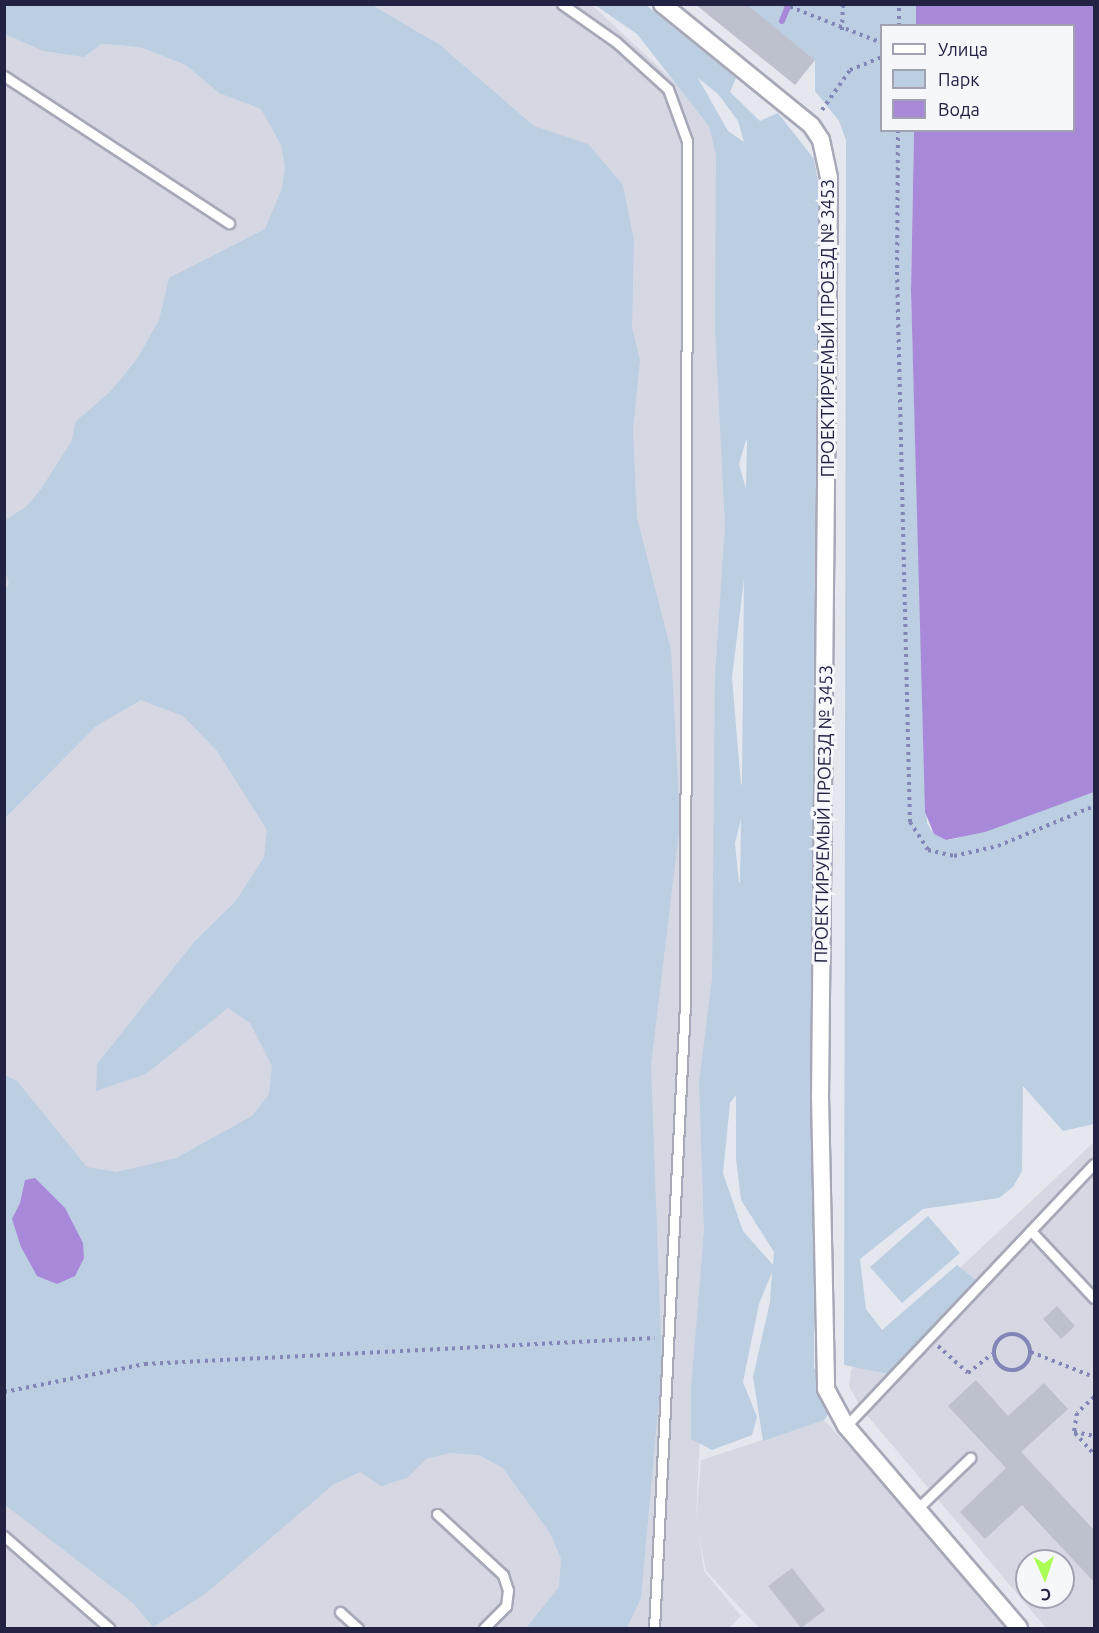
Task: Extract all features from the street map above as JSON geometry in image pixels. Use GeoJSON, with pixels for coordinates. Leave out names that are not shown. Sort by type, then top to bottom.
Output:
{"type":"FeatureCollection","features":[{"type":"Feature","properties":{"kind":"street","name":"ПРОЕКТИРУЕМЫЙ ПРОЕЗД № 3453"},"geometry":{"type":"LineString","coordinates":[[663,4],[811,125],[821,140],[829,178],[820,1096],[824,1377],[830,1397],[846,1426],[1019,1629]]}},
{"type":"Feature","properties":{"kind":"lane"},"geometry":{"type":"LineString","coordinates":[[562,4],[616,42],[668,89],[687,141],[685,1004],[654,1629]]}},
{"type":"Feature","properties":{"kind":"lane"},"geometry":{"type":"LineString","coordinates":[[4,76],[228,223]]}},
{"type":"Feature","properties":{"kind":"lane"},"geometry":{"type":"LineString","coordinates":[[846,1426],[1095,1164]]}},
{"type":"Feature","properties":{"kind":"lane"},"geometry":{"type":"LineString","coordinates":[[1031,1231],[1095,1298]]}},
{"type":"Feature","properties":{"kind":"lane"},"geometry":{"type":"LineString","coordinates":[[917,1509],[970,1458]]}},
{"type":"Feature","properties":{"kind":"lane"},"geometry":{"type":"LineString","coordinates":[[437,1514],[503,1575],[508,1590],[506,1606],[484,1629]]}},
{"type":"Feature","properties":{"kind":"lane"},"geometry":{"type":"LineString","coordinates":[[4,1536],[109,1629]]}},
{"type":"Feature","properties":{"kind":"lane"},"geometry":{"type":"LineString","coordinates":[[340,1612],[358,1629]]}},
{"type":"Feature","properties":{"kind":"path"},"geometry":{"type":"LineString","coordinates":[[783,4],[793,11],[880,42]]}},
{"type":"Feature","properties":{"kind":"path"},"geometry":{"type":"LineString","coordinates":[[842,30],[843,4]]}},
{"type":"Feature","properties":{"kind":"path"},"geometry":{"type":"LineString","coordinates":[[899,4],[899,24]]}},
{"type":"Feature","properties":{"kind":"path"},"geometry":{"type":"LineString","coordinates":[[811,125],[850,70],[880,58]]}},
{"type":"Feature","properties":{"kind":"path"},"geometry":{"type":"LineString","coordinates":[[898,132],[897,272],[910,822],[916,836],[928,850],[954,856],[998,846],[1095,806]]}},
{"type":"Feature","properties":{"kind":"path"},"geometry":{"type":"LineString","coordinates":[[1006,1334],[1019,1334],[1028,1341],[1031,1352],[1019,1369],[1008,1371],[997,1365],[992,1354],[995,1341],[1006,1334]]}},
{"type":"Feature","properties":{"kind":"path"},"geometry":{"type":"LineString","coordinates":[[4,1392],[145,1364],[669,1337]]}},
{"type":"Feature","properties":{"kind":"path"},"geometry":{"type":"LineString","coordinates":[[930,1338],[968,1373],[992,1354]]}},
{"type":"Feature","properties":{"kind":"path"},"geometry":{"type":"LineString","coordinates":[[1031,1352],[1095,1377]]}},
{"type":"Feature","properties":{"kind":"path"},"geometry":{"type":"LineString","coordinates":[[1074,1432],[1077,1413],[1095,1396]]}},
{"type":"Feature","properties":{"kind":"path"},"geometry":{"type":"LineString","coordinates":[[1074,1432],[1095,1436]]}},
{"type":"Feature","properties":{"kind":"path"},"geometry":{"type":"LineString","coordinates":[[1074,1432],[1095,1454]]}},
{"type":"Feature","properties":{"kind":"shaded area"},"geometry":{"type":"Polygon","coordinates":[[[5,5],[592,5],[696,102],[723,137],[738,204],[715,1110],[696,1520],[701,1460],[824,1420],[921,1523],[1011,1628],[759,1628],[706,1571],[699,1535],[704,1571],[741,1616],[729,1628],[5,1628],[5,5]]]}},
{"type":"Feature","properties":{"kind":"shaded area"},"geometry":{"type":"Polygon","coordinates":[[[1094,1142],[1094,1628],[1046,1628],[1030,1609],[1075,1609],[1075,1549],[1015,1549],[1015,1591],[861,1408],[849,1386],[851,1370],[1094,1142]]]}},
{"type":"Feature","properties":{"kind":"green space"},"geometry":{"type":"Polygon","coordinates":[[[5,5],[372,5],[440,45],[534,126],[588,144],[623,185],[634,241],[632,328],[640,360],[633,430],[637,518],[671,650],[680,823],[651,1065],[662,1366],[641,1598],[627,1628],[526,1628],[559,1587],[561,1559],[550,1533],[503,1468],[479,1455],[450,1453],[426,1459],[407,1478],[381,1486],[360,1472],[334,1484],[205,1594],[153,1627],[133,1603],[5,1505],[5,1075],[17,1081],[87,1167],[116,1172],[176,1158],[252,1116],[269,1094],[272,1066],[250,1023],[228,1008],[146,1074],[96,1091],[97,1064],[195,941],[235,902],[264,857],[267,830],[217,751],[183,716],[141,700],[96,726],[5,818],[4,591],[9,584],[5,570],[5,520],[26,507],[41,489],[71,442],[76,421],[109,393],[137,359],[159,320],[169,278],[265,229],[282,188],[285,167],[281,145],[261,109],[219,93],[186,65],[143,48],[122,45],[101,44],[84,57],[43,51],[5,34],[5,5]]]}},
{"type":"Feature","properties":{"kind":"green space"},"geometry":{"type":"Polygon","coordinates":[[[595,5],[646,5],[736,78],[730,92],[760,121],[778,113],[814,159],[819,187],[814,1369],[819,1368],[829,1413],[824,1420],[763,1441],[753,1377],[770,1302],[772,1272],[759,1304],[743,1382],[757,1417],[752,1435],[712,1450],[691,1439],[691,1388],[704,1231],[699,1082],[712,979],[715,674],[725,526],[715,328],[716,155],[709,126],[637,34],[595,5]],[[698,78],[728,131],[744,142],[738,121],[718,94],[698,78]],[[746,440],[739,464],[746,489],[746,440]],[[744,579],[732,678],[741,785],[744,579]],[[741,819],[735,843],[740,882],[741,819]],[[736,1095],[730,1103],[723,1173],[743,1231],[773,1265],[774,1252],[741,1200],[736,1159],[736,1095]]]}},
{"type":"Feature","properties":{"kind":"green space"},"geometry":{"type":"Polygon","coordinates":[[[746,5],[916,5],[916,24],[880,24],[880,132],[914,132],[911,291],[927,823],[934,834],[946,840],[959,838],[1094,792],[1094,1124],[1063,1131],[1023,1086],[1022,1171],[1013,1187],[999,1198],[923,1209],[860,1259],[866,1309],[882,1330],[957,1265],[977,1281],[888,1374],[844,1365],[846,140],[839,121],[815,91],[815,60],[746,5]]]}},
{"type":"Feature","properties":{"kind":"green space"},"geometry":{"type":"Polygon","coordinates":[[[928,1216],[960,1253],[902,1303],[870,1267],[928,1216]]]}},
{"type":"Feature","properties":{"kind":"water"},"geometry":{"type":"Polygon","coordinates":[[[916,5],[1094,5],[1094,792],[985,832],[946,840],[934,834],[925,812],[911,291],[914,132],[1075,132],[1075,24],[916,24],[916,5]]]}},
{"type":"Feature","properties":{"kind":"water"},"geometry":{"type":"Polygon","coordinates":[[[35,1178],[65,1208],[83,1243],[84,1258],[75,1276],[57,1284],[37,1276],[21,1247],[12,1219],[20,1203],[25,1180],[35,1178]]]}},
{"type":"Feature","properties":{"kind":"building"},"geometry":{"type":"Polygon","coordinates":[[[695,4],[746,4],[815,60],[795,85],[695,4]]]}},
{"type":"Feature","properties":{"kind":"building"},"geometry":{"type":"Polygon","coordinates":[[[1057,1306],[1075,1326],[1061,1339],[1043,1319],[1057,1306]]]}},
{"type":"Feature","properties":{"kind":"building"},"geometry":{"type":"Polygon","coordinates":[[[976,1380],[1008,1416],[1044,1383],[1068,1409],[1021,1452],[1095,1531],[1095,1583],[1075,1562],[1075,1549],[1063,1549],[1022,1505],[985,1539],[960,1512],[1006,1468],[948,1406],[976,1380]]]}},
{"type":"Feature","properties":{"kind":"building"},"geometry":{"type":"Polygon","coordinates":[[[792,1568],[825,1610],[801,1628],[768,1586],[792,1568]]]}},
{"type":"Feature","properties":{"kind":"waterway"},"geometry":{"type":"LineString","coordinates":[[782,21],[789,4]]}}]}
